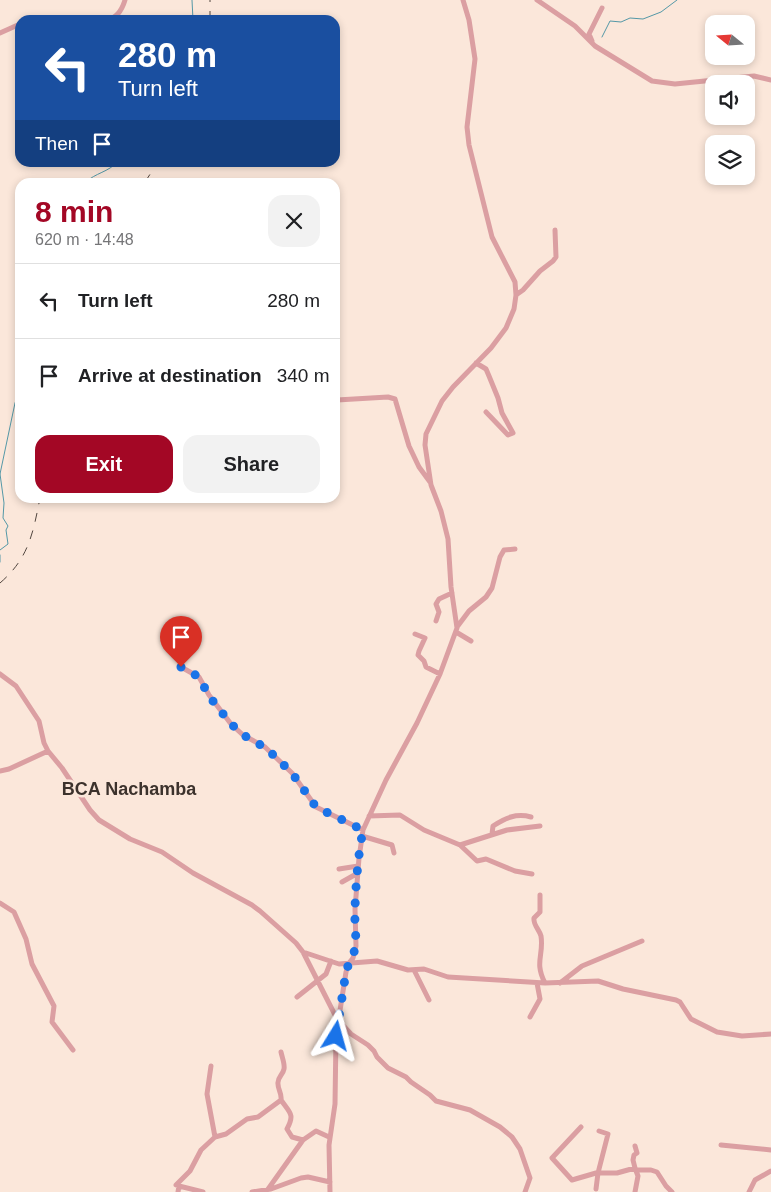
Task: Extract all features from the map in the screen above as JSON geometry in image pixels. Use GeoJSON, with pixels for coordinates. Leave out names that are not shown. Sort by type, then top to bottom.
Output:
{"type":"FeatureCollection","features":[{"type":"Feature","properties":{"kind":"street"},"geometry":{"type":"LineString","coordinates":[[117,15],[122,8],[124,0]]}},
{"type":"Feature","properties":{"kind":"street"},"geometry":{"type":"LineString","coordinates":[[431,485],[425,445],[426,434],[442,401],[491,348],[506,328],[514,309],[516,295],[515,282],[492,237],[469,145],[467,126],[475,59],[469,20],[463,0]]}},
{"type":"Feature","properties":{"kind":"street"},"geometry":{"type":"LineString","coordinates":[[537,0],[575,26],[595,46],[645,77],[660,83],[675,84],[754,76],[771,80]]}},
{"type":"Feature","properties":{"kind":"street"},"geometry":{"type":"LineString","coordinates":[[595,46],[589,34],[602,8]]}},
{"type":"Feature","properties":{"kind":"street"},"geometry":{"type":"LineString","coordinates":[[0,33],[15,26]]}},
{"type":"Feature","properties":{"kind":"street"},"geometry":{"type":"LineString","coordinates":[[516,295],[524,290],[540,271],[554,261],[556,257],[555,230]]}},
{"type":"Feature","properties":{"kind":"street"},"geometry":{"type":"LineString","coordinates":[[476,363],[486,369],[502,413],[513,433],[508,435],[486,412]]}},
{"type":"Feature","properties":{"kind":"street"},"geometry":{"type":"LineString","coordinates":[[340,400],[386,397],[396,399],[414,456],[431,485],[446,530],[456,630],[471,642]]}},
{"type":"Feature","properties":{"kind":"street"},"geometry":{"type":"LineString","coordinates":[[330,1192],[330,1137],[335,1104],[337,1019],[349,963],[353,958],[356,946],[355,909],[363,833],[386,780],[410,739],[440,674],[456,630],[469,611],[486,597],[492,588],[500,557],[504,550],[514,549]]}},
{"type":"Feature","properties":{"kind":"street"},"geometry":{"type":"LineString","coordinates":[[436,621],[439,612],[436,604],[439,600],[452,593]]}},
{"type":"Feature","properties":{"kind":"street"},"geometry":{"type":"LineString","coordinates":[[416,634],[425,638],[418,655],[424,660],[426,667],[440,674]]}},
{"type":"Feature","properties":{"kind":"street"},"geometry":{"type":"LineString","coordinates":[[181,667],[199,677],[209,696],[231,724],[250,740],[265,747],[292,773],[316,807],[363,833],[392,846],[394,853]]}},
{"type":"Feature","properties":{"kind":"street"},"geometry":{"type":"LineString","coordinates":[[0,674],[16,686],[35,714],[48,751],[99,820],[130,839],[162,852],[200,877],[260,911],[296,943],[303,952],[337,1019],[351,1034],[368,1045],[388,1068],[406,1077],[436,1101],[470,1110],[500,1127],[512,1137],[520,1149],[530,1178],[526,1192]]}},
{"type":"Feature","properties":{"kind":"street"},"geometry":{"type":"LineString","coordinates":[[0,771],[48,751]]}},
{"type":"Feature","properties":{"kind":"street"},"geometry":{"type":"LineString","coordinates":[[369,816],[400,815],[424,830],[460,845],[476,860],[486,859],[515,871],[532,874]]}},
{"type":"Feature","properties":{"kind":"street"},"geometry":{"type":"LineString","coordinates":[[492,834],[493,826],[504,819],[517,815],[530,817]]}},
{"type":"Feature","properties":{"kind":"street"},"geometry":{"type":"LineString","coordinates":[[460,845],[516,828],[540,826]]}},
{"type":"Feature","properties":{"kind":"street"},"geometry":{"type":"LineString","coordinates":[[339,868],[358,869]]}},
{"type":"Feature","properties":{"kind":"street"},"geometry":{"type":"LineString","coordinates":[[342,882],[358,869]]}},
{"type":"Feature","properties":{"kind":"street"},"geometry":{"type":"LineString","coordinates":[[540,895],[540,912],[534,918],[533,923],[540,935],[540,973],[545,984]]}},
{"type":"Feature","properties":{"kind":"street"},"geometry":{"type":"LineString","coordinates":[[0,903],[14,912],[26,939],[32,964],[54,1006],[52,1022],[73,1050]]}},
{"type":"Feature","properties":{"kind":"street"},"geometry":{"type":"LineString","coordinates":[[560,983],[582,966],[642,941]]}},
{"type":"Feature","properties":{"kind":"street"},"geometry":{"type":"LineString","coordinates":[[303,952],[339,964],[377,962],[402,969],[424,969],[448,977],[545,984],[598,981],[623,989],[676,1000],[680,1002],[691,1019],[717,1032],[742,1036],[771,1034]]}},
{"type":"Feature","properties":{"kind":"street"},"geometry":{"type":"LineString","coordinates":[[297,998],[326,974],[331,961]]}},
{"type":"Feature","properties":{"kind":"street"},"geometry":{"type":"LineString","coordinates":[[414,970],[429,1000]]}},
{"type":"Feature","properties":{"kind":"street"},"geometry":{"type":"LineString","coordinates":[[530,1017],[540,999],[537,983]]}},
{"type":"Feature","properties":{"kind":"street"},"geometry":{"type":"LineString","coordinates":[[281,1052],[284,1066],[283,1071],[278,1077],[278,1084],[282,1094],[281,1100],[292,1116],[287,1129],[292,1137],[303,1140]]}},
{"type":"Feature","properties":{"kind":"street"},"geometry":{"type":"LineString","coordinates":[[211,1066],[208,1099],[215,1137]]}},
{"type":"Feature","properties":{"kind":"street"},"geometry":{"type":"LineString","coordinates":[[203,1192],[178,1189],[175,1185],[190,1171],[202,1150],[215,1137],[226,1134],[247,1119],[258,1117],[281,1100]]}},
{"type":"Feature","properties":{"kind":"street"},"geometry":{"type":"LineString","coordinates":[[581,1127],[552,1158],[572,1180],[598,1173],[617,1173],[636,1169],[651,1170],[657,1172],[672,1192]]}},
{"type":"Feature","properties":{"kind":"street"},"geometry":{"type":"LineString","coordinates":[[266,1191],[303,1140],[316,1131],[330,1137]]}},
{"type":"Feature","properties":{"kind":"street"},"geometry":{"type":"LineString","coordinates":[[596,1188],[608,1134],[599,1131]]}},
{"type":"Feature","properties":{"kind":"street"},"geometry":{"type":"LineString","coordinates":[[720,1145],[771,1150]]}},
{"type":"Feature","properties":{"kind":"street"},"geometry":{"type":"LineString","coordinates":[[635,1146],[637,1150],[633,1160],[638,1176],[635,1192]]}},
{"type":"Feature","properties":{"kind":"street"},"geometry":{"type":"LineString","coordinates":[[749,1192],[755,1180],[771,1171]]}},
{"type":"Feature","properties":{"kind":"street"},"geometry":{"type":"LineString","coordinates":[[252,1192],[266,1191],[308,1177],[330,1182]]}},
{"type":"Feature","properties":{"kind":"waterway"},"geometry":{"type":"LineString","coordinates":[[192,0],[193,15]]}},
{"type":"Feature","properties":{"kind":"waterway"},"geometry":{"type":"LineString","coordinates":[[602,37],[610,21],[621,22],[630,18],[643,19],[661,12],[677,0]]}},
{"type":"Feature","properties":{"kind":"waterway"},"geometry":{"type":"LineString","coordinates":[[91,178],[111,167]]}},
{"type":"Feature","properties":{"kind":"waterway"},"geometry":{"type":"LineString","coordinates":[[0,474],[15,403]]}},
{"type":"Feature","properties":{"kind":"waterway"},"geometry":{"type":"LineString","coordinates":[[0,474],[4,503],[3,518],[8,526],[6,530],[8,544],[0,550]]}},
{"type":"Feature","properties":{"kind":"waterway"},"geometry":{"type":"LineString","coordinates":[[0,555],[0,562]]}},
{"type":"Feature","properties":{"kind":"railway"},"geometry":{"type":"LineString","coordinates":[[210,0],[210,15]]}},
{"type":"Feature","properties":{"kind":"railway"},"geometry":{"type":"LineString","coordinates":[[148,178],[155,167]]}},
{"type":"Feature","properties":{"kind":"railway"},"geometry":{"type":"LineString","coordinates":[[0,583],[10,574],[24,554],[32,534],[39,503]]}},
{"type":"Feature","properties":{"kind":"district","name":"BCA Nachamba"},"geometry":{"type":"Point","coordinates":[129,789]}},
{"type":"Feature","properties":{"kind":"route"},"geometry":{"type":"LineString","coordinates":[[181,667],[199,677],[209,696],[231,724],[250,740],[265,747],[296,777],[316,807],[363,830],[355,909],[356,946],[353,958],[347,967],[337,1019],[336,1036]]}}]}
